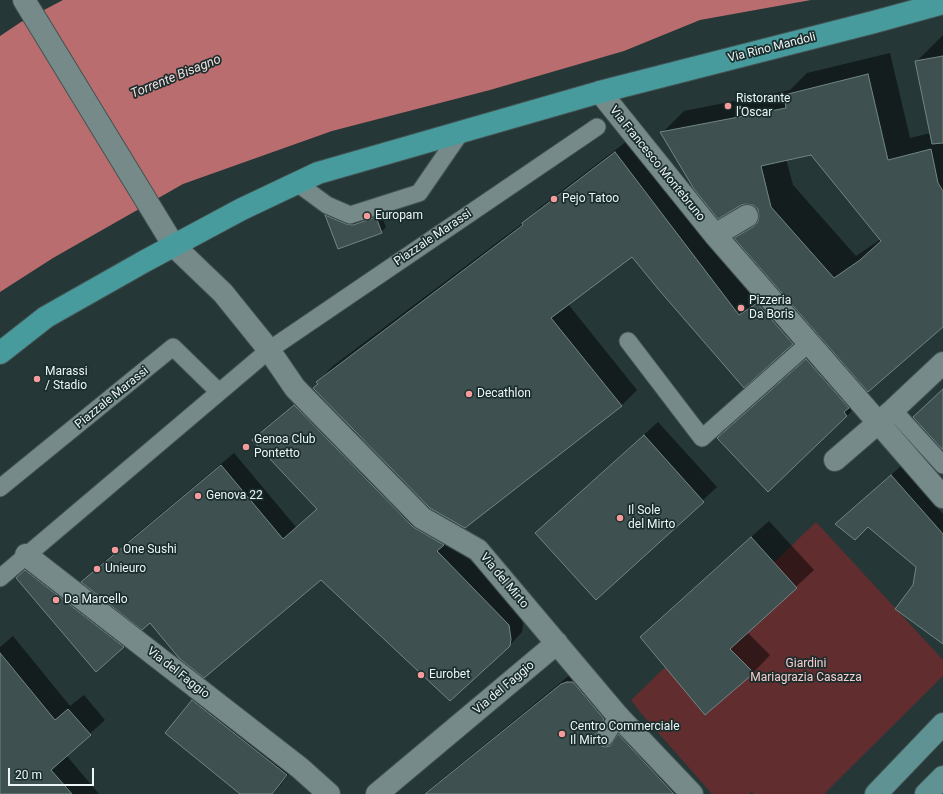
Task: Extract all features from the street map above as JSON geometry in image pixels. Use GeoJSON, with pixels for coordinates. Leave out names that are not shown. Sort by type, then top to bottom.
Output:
{"type":"FeatureCollection","features":[{"type":"Feature","properties":{"kind":"main road","name":"Via Rino Mandoli"},"geometry":{"type":"LineString","coordinates":[[600,92],[943,3]]}},
{"type":"Feature","properties":{"kind":"main road"},"geometry":{"type":"LineString","coordinates":[[0,353],[46,317],[242,210],[318,173],[600,92]]}},
{"type":"Feature","properties":{"kind":"main road"},"geometry":{"type":"LineString","coordinates":[[876,794],[943,724]]}},
{"type":"Feature","properties":{"kind":"main road"},"geometry":{"type":"LineString","coordinates":[[926,794],[943,777]]}},
{"type":"Feature","properties":{"kind":"street"},"geometry":{"type":"LineString","coordinates":[[28,6],[174,246],[223,293],[269,350]]}},
{"type":"Feature","properties":{"kind":"street","name":"Via Francesco Montebruno"},"geometry":{"type":"LineString","coordinates":[[600,92],[715,235],[808,344],[885,417],[940,494]]}},
{"type":"Feature","properties":{"kind":"street"},"geometry":{"type":"LineString","coordinates":[[715,235],[748,216]]}},
{"type":"Feature","properties":{"kind":"street","name":"Via del Mirto"},"geometry":{"type":"LineString","coordinates":[[269,350],[296,388],[422,518],[478,550],[557,643],[627,717],[692,794]]}},
{"type":"Feature","properties":{"kind":"street"},"geometry":{"type":"LineString","coordinates":[[835,460],[885,417],[943,363]]}},
{"type":"Feature","properties":{"kind":"street","name":"Via del Faggio"},"geometry":{"type":"LineString","coordinates":[[26,555],[294,764],[329,794]]}},
{"type":"Feature","properties":{"kind":"street","name":"Via del Faggio"},"geometry":{"type":"LineString","coordinates":[[377,794],[557,643]]}},
{"type":"Feature","properties":{"kind":"lane","name":"Piazzale Marassi"},"geometry":{"type":"LineString","coordinates":[[0,578],[269,350],[597,127]]}},
{"type":"Feature","properties":{"kind":"lane"},"geometry":{"type":"LineString","coordinates":[[297,183],[327,205],[350,215],[418,193],[461,132]]}},
{"type":"Feature","properties":{"kind":"lane"},"geometry":{"type":"LineString","coordinates":[[628,341],[702,438],[808,344]]}},
{"type":"Feature","properties":{"kind":"lane","name":"Piazzale Marassi"},"geometry":{"type":"LineString","coordinates":[[0,488],[174,347],[219,392]]}},
{"type":"Feature","properties":{"kind":"lane"},"geometry":{"type":"LineString","coordinates":[[885,417],[943,465]]}},
{"type":"Feature","properties":{"kind":"lane"},"geometry":{"type":"LineString","coordinates":[[605,738],[627,717]]}},
{"type":"Feature","properties":{"kind":"green space","name":"Giardini Mariagrazia Casazza"},"geometry":{"type":"Polygon","coordinates":[[[816,522],[943,660],[943,676],[824,794],[754,794],[751,792],[749,794],[712,794],[631,700],[816,522]]]}},
{"type":"Feature","properties":{"kind":"water","name":"Torrente Bisagno"},"geometry":{"type":"Polygon","coordinates":[[[63,0],[811,0],[700,20],[624,51],[490,90],[332,131],[183,184],[53,258],[0,292],[0,36],[21,22],[63,0]]]}},
{"type":"Feature","properties":{"kind":"building"},"geometry":{"type":"Polygon","coordinates":[[[943,56],[943,143],[932,144],[915,61],[943,56]]]}},
{"type":"Feature","properties":{"kind":"building"},"geometry":{"type":"Polygon","coordinates":[[[868,74],[888,160],[931,149],[938,183],[943,191],[943,327],[868,392],[734,238],[753,227],[758,222],[758,209],[753,205],[741,205],[718,219],[694,189],[660,132],[786,108],[784,95],[868,74]],[[811,155],[761,166],[771,207],[834,278],[860,260],[881,241],[811,155]]]}},
{"type":"Feature","properties":{"kind":"building","name":"Decathlon"},"geometry":{"type":"Polygon","coordinates":[[[615,152],[739,315],[757,303],[793,344],[744,388],[632,257],[551,318],[622,406],[465,528],[430,508],[313,388],[318,384],[316,382],[523,225],[522,223],[615,152]]]}},
{"type":"Feature","properties":{"kind":"building"},"geometry":{"type":"Polygon","coordinates":[[[325,215],[346,224],[353,225],[376,217],[382,233],[338,249],[325,215]]]}},
{"type":"Feature","properties":{"kind":"building"},"geometry":{"type":"Polygon","coordinates":[[[806,359],[849,408],[844,412],[847,416],[768,492],[717,438],[806,359]]]}},
{"type":"Feature","properties":{"kind":"building"},"geometry":{"type":"Polygon","coordinates":[[[943,389],[943,450],[913,417],[943,389]]]}},
{"type":"Feature","properties":{"kind":"building"},"geometry":{"type":"Polygon","coordinates":[[[294,405],[413,527],[444,545],[437,551],[509,625],[511,639],[510,646],[450,701],[321,580],[204,678],[179,658],[150,623],[142,630],[81,582],[221,465],[283,539],[317,509],[252,440],[294,405]]]}},
{"type":"Feature","properties":{"kind":"building","name":"Il Sole del Mirto"},"geometry":{"type":"Polygon","coordinates":[[[644,435],[704,502],[596,600],[535,533],[644,435]]]}},
{"type":"Feature","properties":{"kind":"building"},"geometry":{"type":"Polygon","coordinates":[[[891,475],[943,534],[943,644],[895,609],[913,585],[916,567],[868,527],[855,540],[835,524],[891,475]]]}},
{"type":"Feature","properties":{"kind":"building"},"geometry":{"type":"Polygon","coordinates":[[[751,537],[797,588],[730,649],[754,673],[705,715],[640,637],[751,537]]]}},
{"type":"Feature","properties":{"kind":"building"},"geometry":{"type":"Polygon","coordinates":[[[25,570],[124,647],[96,672],[16,578],[25,570]]]}},
{"type":"Feature","properties":{"kind":"building"},"geometry":{"type":"Polygon","coordinates":[[[0,653],[55,720],[68,709],[91,735],[51,770],[72,794],[0,794],[0,653]]]}},
{"type":"Feature","properties":{"kind":"building","name":"Centro Commerciale Il Mirto"},"geometry":{"type":"Polygon","coordinates":[[[573,682],[604,719],[595,736],[599,745],[605,747],[610,746],[618,734],[674,794],[425,794],[561,684],[573,682]]]}},
{"type":"Feature","properties":{"kind":"building"},"geometry":{"type":"Polygon","coordinates":[[[192,700],[287,775],[272,794],[240,794],[165,733],[192,700]]]}},
{"type":"Feature","properties":{"kind":"place","name":"Ristorante l'Oscar"},"geometry":{"type":"Point","coordinates":[728,106]}},
{"type":"Feature","properties":{"kind":"place","name":"Pejo Tatoo"},"geometry":{"type":"Point","coordinates":[554,199]}},
{"type":"Feature","properties":{"kind":"place","name":"Europam"},"geometry":{"type":"Point","coordinates":[367,216]}},
{"type":"Feature","properties":{"kind":"place","name":"Pizzeria Da Boris"},"geometry":{"type":"Point","coordinates":[741,308]}},
{"type":"Feature","properties":{"kind":"place","name":"Marassi / Stadio"},"geometry":{"type":"Point","coordinates":[37,379]}},
{"type":"Feature","properties":{"kind":"place","name":"Decathlon"},"geometry":{"type":"Point","coordinates":[469,394]}},
{"type":"Feature","properties":{"kind":"place","name":"Genoa Club Pontetto"},"geometry":{"type":"Point","coordinates":[246,447]}},
{"type":"Feature","properties":{"kind":"place","name":"Genova 22"},"geometry":{"type":"Point","coordinates":[198,496]}},
{"type":"Feature","properties":{"kind":"place","name":"Il Sole del Mirto"},"geometry":{"type":"Point","coordinates":[620,518]}},
{"type":"Feature","properties":{"kind":"place","name":"One Sushi"},"geometry":{"type":"Point","coordinates":[115,550]}},
{"type":"Feature","properties":{"kind":"place","name":"Unieuro"},"geometry":{"type":"Point","coordinates":[97,569]}},
{"type":"Feature","properties":{"kind":"place","name":"Da Marcello"},"geometry":{"type":"Point","coordinates":[56,600]}},
{"type":"Feature","properties":{"kind":"place","name":"Eurobet"},"geometry":{"type":"Point","coordinates":[421,675]}},
{"type":"Feature","properties":{"kind":"place","name":"Centro Commerciale Il Mirto"},"geometry":{"type":"Point","coordinates":[562,734]}}]}
